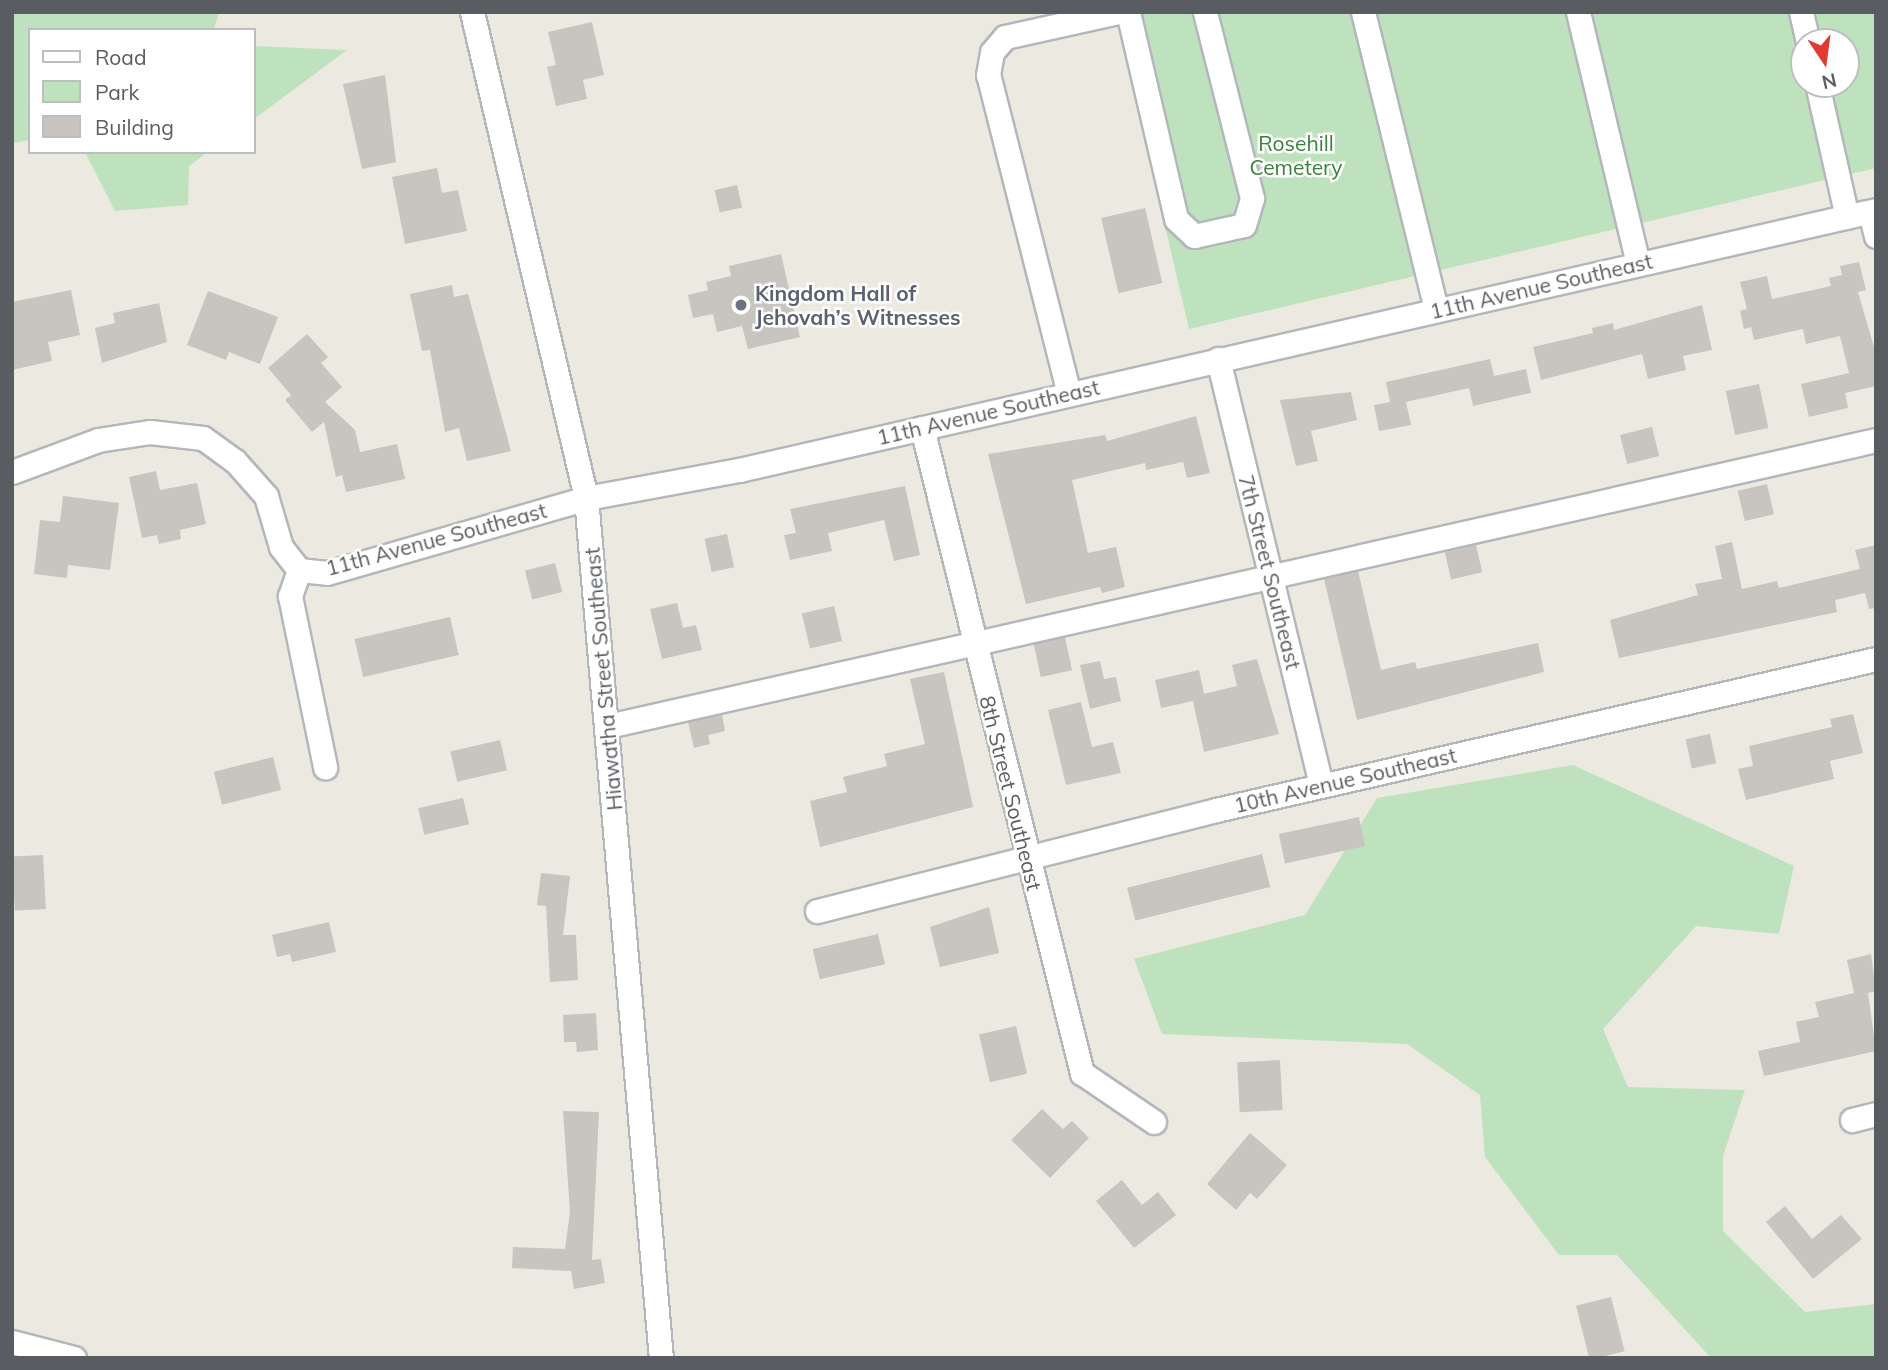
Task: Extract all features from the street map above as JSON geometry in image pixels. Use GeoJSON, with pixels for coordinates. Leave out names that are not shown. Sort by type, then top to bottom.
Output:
{"type":"FeatureCollection","features":[{"type":"Feature","properties":{"kind":"street","name":"Hiawatha Street Southeast"},"geometry":{"type":"LineString","coordinates":[[472,12],[586,498],[608,726],[631,1054],[661,1358]]}},
{"type":"Feature","properties":{"kind":"street"},"geometry":{"type":"LineString","coordinates":[[1069,394],[988,75],[992,52],[1005,37],[1118,12]]}},
{"type":"Feature","properties":{"kind":"street"},"geometry":{"type":"LineString","coordinates":[[1128,12],[1176,219],[1194,236],[1244,225],[1252,198],[1206,12]]}},
{"type":"Feature","properties":{"kind":"street"},"geometry":{"type":"LineString","coordinates":[[1363,12],[1436,310]]}},
{"type":"Feature","properties":{"kind":"street"},"geometry":{"type":"LineString","coordinates":[[1369,39],[1381,12]]}},
{"type":"Feature","properties":{"kind":"street"},"geometry":{"type":"LineString","coordinates":[[1578,12],[1638,264]]}},
{"type":"Feature","properties":{"kind":"street"},"geometry":{"type":"LineString","coordinates":[[1820,98],[1847,217]]}},
{"type":"Feature","properties":{"kind":"street","name":"11th Avenue Southeast"},"geometry":{"type":"LineString","coordinates":[[325,767],[290,596],[299,570],[327,573],[586,498],[922,428],[1873,211]]}},
{"type":"Feature","properties":{"kind":"street"},"geometry":{"type":"LineString","coordinates":[[1873,211],[1876,236]]}},
{"type":"Feature","properties":{"kind":"street","name":"7th Street Southeast"},"geometry":{"type":"LineString","coordinates":[[1218,359],[1321,785]]}},
{"type":"Feature","properties":{"kind":"street","name":"8th Street Southeast"},"geometry":{"type":"LineString","coordinates":[[922,428],[1026,858],[1082,1073],[1154,1122]]}},
{"type":"Feature","properties":{"kind":"street"},"geometry":{"type":"LineString","coordinates":[[12,472],[98,440],[150,432],[203,438],[235,461],[266,496],[281,547],[299,570]]}},
{"type":"Feature","properties":{"kind":"street"},"geometry":{"type":"LineString","coordinates":[[608,726],[1876,440]]}},
{"type":"Feature","properties":{"kind":"street","name":"10th Avenue Southeast"},"geometry":{"type":"LineString","coordinates":[[817,911],[1321,785],[1876,659]]}},
{"type":"Feature","properties":{"kind":"street"},"geometry":{"type":"LineString","coordinates":[[1852,1119],[1876,1114]]}},
{"type":"Feature","properties":{"kind":"street"},"geometry":{"type":"LineString","coordinates":[[12,1342],[74,1358]]}},
{"type":"Feature","properties":{"kind":"green space"},"geometry":{"type":"Polygon","coordinates":[[[12,12],[219,12],[215,28],[28,28],[28,140],[12,143],[12,12]]]}},
{"type":"Feature","properties":{"kind":"green space","name":"Rosehill Cemetery"},"geometry":{"type":"Polygon","coordinates":[[[1115,12],[1876,12],[1876,168],[1189,329],[1115,12]]]}},
{"type":"Feature","properties":{"kind":"green space"},"geometry":{"type":"Polygon","coordinates":[[[256,46],[347,50],[256,118],[256,46]]]}},
{"type":"Feature","properties":{"kind":"green space"},"geometry":{"type":"Polygon","coordinates":[[[86,154],[205,154],[189,166],[188,205],[115,211],[86,154]]]}},
{"type":"Feature","properties":{"kind":"green space"},"geometry":{"type":"Polygon","coordinates":[[[1573,765],[1794,866],[1779,934],[1696,926],[1603,1029],[1628,1087],[1745,1090],[1723,1156],[1723,1231],[1805,1312],[1876,1304],[1876,1358],[1711,1358],[1617,1255],[1559,1255],[1485,1157],[1480,1095],[1407,1044],[1162,1034],[1134,959],[1305,915],[1377,798],[1573,765]]]}},
{"type":"Feature","properties":{"kind":"building"},"geometry":{"type":"Polygon","coordinates":[[[592,22],[604,75],[583,80],[587,99],[556,106],[547,67],[556,65],[548,32],[592,22]]]}},
{"type":"Feature","properties":{"kind":"building"},"geometry":{"type":"Polygon","coordinates":[[[385,75],[396,162],[362,169],[343,84],[385,75]]]}},
{"type":"Feature","properties":{"kind":"building"},"geometry":{"type":"Polygon","coordinates":[[[437,168],[442,193],[458,190],[467,231],[405,244],[392,177],[437,168]]]}},
{"type":"Feature","properties":{"kind":"building"},"geometry":{"type":"Polygon","coordinates":[[[737,185],[742,207],[720,213],[715,190],[737,185]]]}},
{"type":"Feature","properties":{"kind":"building"},"geometry":{"type":"Polygon","coordinates":[[[1145,208],[1162,283],[1118,293],[1101,218],[1145,208]]]}},
{"type":"Feature","properties":{"kind":"building","name":"Kingdom Hall of Jehovah’s Witnesses"},"geometry":{"type":"Polygon","coordinates":[[[781,254],[800,337],[748,349],[742,326],[717,332],[713,314],[693,318],[688,295],[708,290],[706,282],[731,276],[729,266],[781,254]]]}},
{"type":"Feature","properties":{"kind":"building"},"geometry":{"type":"Polygon","coordinates":[[[1859,262],[1866,290],[1858,292],[1876,354],[1876,386],[1845,393],[1848,408],[1809,417],[1801,384],[1849,373],[1840,336],[1806,344],[1803,329],[1754,340],[1751,327],[1744,329],[1740,311],[1747,309],[1740,282],[1767,276],[1772,299],[1831,286],[1829,278],[1842,275],[1840,266],[1859,262]]]}},
{"type":"Feature","properties":{"kind":"building"},"geometry":{"type":"Polygon","coordinates":[[[452,285],[454,297],[468,294],[511,451],[467,461],[459,428],[445,432],[430,350],[422,351],[410,294],[452,285]]]}},
{"type":"Feature","properties":{"kind":"building"},"geometry":{"type":"Polygon","coordinates":[[[71,290],[80,335],[48,342],[52,361],[12,370],[12,302],[71,290]]]}},
{"type":"Feature","properties":{"kind":"building"},"geometry":{"type":"Polygon","coordinates":[[[208,291],[278,317],[260,364],[229,352],[226,360],[187,345],[208,291]]]}},
{"type":"Feature","properties":{"kind":"building"},"geometry":{"type":"Polygon","coordinates":[[[159,303],[167,342],[102,363],[95,328],[115,323],[113,313],[159,303]]]}},
{"type":"Feature","properties":{"kind":"building"},"geometry":{"type":"Polygon","coordinates":[[[1702,305],[1712,350],[1683,356],[1686,370],[1648,379],[1642,354],[1541,380],[1533,347],[1593,333],[1592,328],[1613,323],[1614,330],[1702,305]]]}},
{"type":"Feature","properties":{"kind":"building"},"geometry":{"type":"Polygon","coordinates":[[[307,334],[328,357],[321,363],[342,387],[325,402],[355,430],[360,452],[397,444],[405,479],[346,492],[342,475],[336,477],[324,422],[312,432],[285,400],[291,395],[268,368],[307,334]]]}},
{"type":"Feature","properties":{"kind":"building"},"geometry":{"type":"Polygon","coordinates":[[[1490,359],[1494,376],[1526,369],[1531,393],[1473,406],[1469,388],[1406,402],[1411,425],[1379,431],[1374,405],[1390,402],[1386,382],[1490,359]]]}},
{"type":"Feature","properties":{"kind":"building"},"geometry":{"type":"Polygon","coordinates":[[[1759,384],[1768,428],[1735,435],[1726,391],[1759,384]]]}},
{"type":"Feature","properties":{"kind":"building"},"geometry":{"type":"Polygon","coordinates":[[[1351,392],[1357,420],[1311,431],[1318,461],[1296,466],[1280,400],[1351,392]]]}},
{"type":"Feature","properties":{"kind":"building"},"geometry":{"type":"Polygon","coordinates":[[[1196,416],[1210,473],[1187,478],[1183,462],[1146,470],[1145,463],[1072,480],[1088,553],[1116,547],[1125,587],[1102,593],[1100,587],[1026,604],[988,454],[1105,435],[1107,441],[1196,416]]]}},
{"type":"Feature","properties":{"kind":"building"},"geometry":{"type":"Polygon","coordinates":[[[1652,427],[1659,456],[1627,464],[1620,435],[1652,427]]]}},
{"type":"Feature","properties":{"kind":"building"},"geometry":{"type":"Polygon","coordinates":[[[156,471],[160,490],[197,483],[206,524],[180,530],[181,539],[159,544],[157,535],[142,538],[129,477],[156,471]]]}},
{"type":"Feature","properties":{"kind":"building"},"geometry":{"type":"Polygon","coordinates":[[[1767,484],[1774,514],[1745,521],[1738,491],[1767,484]]]}},
{"type":"Feature","properties":{"kind":"building"},"geometry":{"type":"Polygon","coordinates":[[[905,486],[920,555],[894,561],[884,520],[828,533],[832,551],[790,560],[784,535],[796,533],[790,509],[905,486]]]}},
{"type":"Feature","properties":{"kind":"building"},"geometry":{"type":"Polygon","coordinates":[[[63,496],[119,503],[110,570],[68,565],[67,578],[34,574],[40,520],[60,522],[63,496]]]}},
{"type":"Feature","properties":{"kind":"building"},"geometry":{"type":"Polygon","coordinates":[[[727,534],[734,567],[712,572],[705,539],[727,534]]]}},
{"type":"Feature","properties":{"kind":"building"},"geometry":{"type":"Polygon","coordinates":[[[1732,542],[1742,589],[1777,581],[1779,588],[1860,569],[1855,550],[1876,545],[1876,608],[1869,609],[1865,593],[1835,600],[1837,612],[1619,658],[1610,620],[1698,595],[1695,584],[1722,579],[1715,546],[1732,542]]]}},
{"type":"Feature","properties":{"kind":"building"},"geometry":{"type":"Polygon","coordinates":[[[1476,545],[1482,572],[1451,579],[1445,552],[1476,545]]]}},
{"type":"Feature","properties":{"kind":"building"},"geometry":{"type":"Polygon","coordinates":[[[555,563],[562,592],[532,600],[525,570],[555,563]]]}},
{"type":"Feature","properties":{"kind":"building"},"geometry":{"type":"Polygon","coordinates":[[[1358,571],[1381,670],[1415,662],[1417,669],[1538,643],[1544,672],[1357,720],[1324,579],[1358,571]]]}},
{"type":"Feature","properties":{"kind":"building"},"geometry":{"type":"Polygon","coordinates":[[[677,603],[683,628],[696,625],[702,650],[662,659],[650,609],[677,603]]]}},
{"type":"Feature","properties":{"kind":"building"},"geometry":{"type":"Polygon","coordinates":[[[834,606],[842,641],[810,649],[802,613],[834,606]]]}},
{"type":"Feature","properties":{"kind":"building"},"geometry":{"type":"Polygon","coordinates":[[[450,617],[459,655],[363,677],[355,639],[450,617]]]}},
{"type":"Feature","properties":{"kind":"building"},"geometry":{"type":"Polygon","coordinates":[[[1065,637],[1072,670],[1041,677],[1034,644],[1065,637]]]}},
{"type":"Feature","properties":{"kind":"building"},"geometry":{"type":"Polygon","coordinates":[[[1257,659],[1279,734],[1204,752],[1193,701],[1161,708],[1155,680],[1199,670],[1204,694],[1237,686],[1232,665],[1257,659]]]}},
{"type":"Feature","properties":{"kind":"building"},"geometry":{"type":"Polygon","coordinates":[[[1100,661],[1104,679],[1116,677],[1121,701],[1090,709],[1080,665],[1100,661]]]}},
{"type":"Feature","properties":{"kind":"building"},"geometry":{"type":"Polygon","coordinates":[[[944,672],[973,807],[820,847],[810,801],[847,792],[843,777],[887,766],[884,754],[925,744],[910,679],[944,672]]]}},
{"type":"Feature","properties":{"kind":"building"},"geometry":{"type":"Polygon","coordinates":[[[1081,702],[1092,747],[1113,742],[1121,773],[1066,785],[1048,710],[1081,702]]]}},
{"type":"Feature","properties":{"kind":"building"},"geometry":{"type":"Polygon","coordinates":[[[1853,714],[1863,753],[1830,761],[1834,779],[1746,800],[1738,769],[1753,766],[1749,746],[1832,727],[1830,719],[1853,714]]]}},
{"type":"Feature","properties":{"kind":"building"},"geometry":{"type":"Polygon","coordinates":[[[722,715],[725,731],[708,735],[710,744],[694,748],[688,722],[722,715]]]}},
{"type":"Feature","properties":{"kind":"building"},"geometry":{"type":"Polygon","coordinates":[[[1710,734],[1716,763],[1692,769],[1686,739],[1710,734]]]}},
{"type":"Feature","properties":{"kind":"building"},"geometry":{"type":"Polygon","coordinates":[[[500,740],[507,770],[457,782],[450,751],[500,740]]]}},
{"type":"Feature","properties":{"kind":"building"},"geometry":{"type":"Polygon","coordinates":[[[273,757],[281,790],[222,805],[214,772],[273,757]]]}},
{"type":"Feature","properties":{"kind":"building"},"geometry":{"type":"Polygon","coordinates":[[[463,798],[469,824],[424,835],[418,808],[463,798]]]}},
{"type":"Feature","properties":{"kind":"building"},"geometry":{"type":"Polygon","coordinates":[[[1359,817],[1365,846],[1285,863],[1279,834],[1359,817]]]}},
{"type":"Feature","properties":{"kind":"building"},"geometry":{"type":"Polygon","coordinates":[[[1262,854],[1270,887],[1135,921],[1127,888],[1262,854]]]}},
{"type":"Feature","properties":{"kind":"building"},"geometry":{"type":"Polygon","coordinates":[[[43,855],[46,909],[15,911],[12,857],[43,855]]]}},
{"type":"Feature","properties":{"kind":"building"},"geometry":{"type":"Polygon","coordinates":[[[541,873],[570,876],[563,935],[576,935],[578,980],[550,982],[546,906],[537,905],[541,873]]]}},
{"type":"Feature","properties":{"kind":"building"},"geometry":{"type":"Polygon","coordinates":[[[989,907],[999,953],[940,967],[930,927],[989,907]]]}},
{"type":"Feature","properties":{"kind":"building"},"geometry":{"type":"Polygon","coordinates":[[[329,922],[336,952],[292,962],[290,954],[277,957],[272,935],[329,922]]]}},
{"type":"Feature","properties":{"kind":"building"},"geometry":{"type":"Polygon","coordinates":[[[878,934],[885,964],[820,979],[813,949],[878,934]]]}},
{"type":"Feature","properties":{"kind":"building"},"geometry":{"type":"Polygon","coordinates":[[[1871,954],[1876,991],[1868,993],[1876,1051],[1764,1076],[1758,1051],[1800,1042],[1796,1022],[1819,1017],[1815,1002],[1854,993],[1847,960],[1871,954]]]}},
{"type":"Feature","properties":{"kind":"building"},"geometry":{"type":"Polygon","coordinates":[[[596,1013],[598,1050],[577,1052],[576,1042],[564,1042],[563,1015],[596,1013]]]}},
{"type":"Feature","properties":{"kind":"building"},"geometry":{"type":"Polygon","coordinates":[[[1016,1026],[1027,1074],[990,1082],[979,1035],[1016,1026]]]}},
{"type":"Feature","properties":{"kind":"building"},"geometry":{"type":"Polygon","coordinates":[[[1280,1060],[1283,1110],[1240,1112],[1237,1062],[1280,1060]]]}},
{"type":"Feature","properties":{"kind":"building"},"geometry":{"type":"Polygon","coordinates":[[[1042,1109],[1063,1129],[1072,1121],[1089,1138],[1050,1178],[1011,1140],[1042,1109]]]}},
{"type":"Feature","properties":{"kind":"building"},"geometry":{"type":"Polygon","coordinates":[[[563,1111],[599,1112],[592,1260],[601,1259],[605,1283],[574,1289],[571,1271],[512,1268],[513,1247],[565,1249],[570,1212],[563,1111]]]}},
{"type":"Feature","properties":{"kind":"building"},"geometry":{"type":"Polygon","coordinates":[[[1250,1133],[1287,1165],[1257,1199],[1250,1193],[1236,1210],[1207,1184],[1250,1133]]]}},
{"type":"Feature","properties":{"kind":"building"},"geometry":{"type":"Polygon","coordinates":[[[1122,1180],[1142,1205],[1158,1192],[1176,1215],[1134,1248],[1096,1201],[1122,1180]]]}},
{"type":"Feature","properties":{"kind":"building"},"geometry":{"type":"Polygon","coordinates":[[[1785,1206],[1812,1239],[1841,1215],[1862,1239],[1813,1279],[1766,1222],[1785,1206]]]}},
{"type":"Feature","properties":{"kind":"building"},"geometry":{"type":"Polygon","coordinates":[[[1611,1297],[1625,1351],[1589,1358],[1576,1306],[1611,1297]]]}},
{"type":"Feature","properties":{"kind":"place","name":"Kingdom Hall of Jehovah’s Witnesses"},"geometry":{"type":"Point","coordinates":[741,305]}}]}
